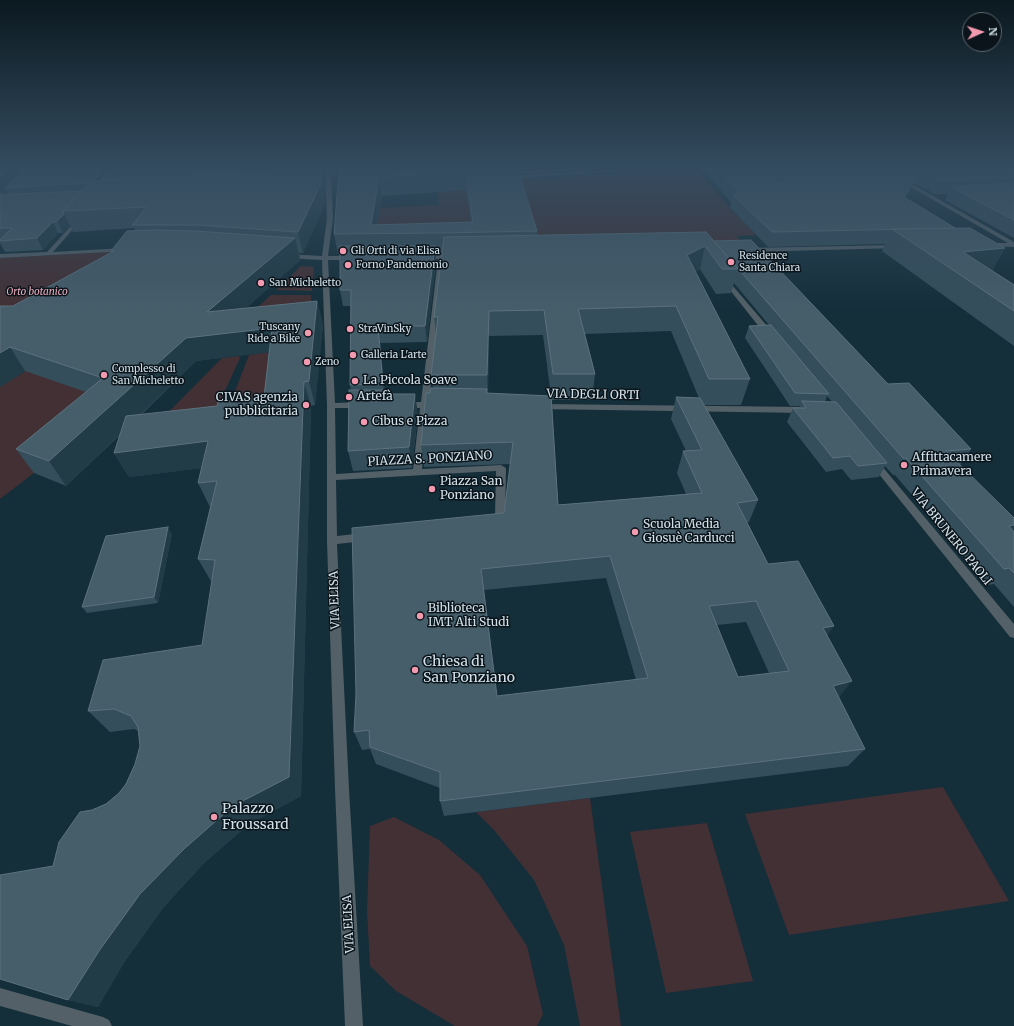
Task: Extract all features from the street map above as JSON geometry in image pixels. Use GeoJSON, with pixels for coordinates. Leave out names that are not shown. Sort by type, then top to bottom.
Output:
{"type":"FeatureCollection","features":[{"type":"Feature","properties":{"kind":"street"},"geometry":{"type":"LineString","coordinates":[[48,254],[82,215]]}},
{"type":"Feature","properties":{"kind":"street","name":"VIA ELISA"},"geometry":{"type":"LineString","coordinates":[[330,215],[325,258],[331,406],[332,541],[342,789],[354,1026]]}},
{"type":"Feature","properties":{"kind":"street"},"geometry":{"type":"LineString","coordinates":[[962,215],[1014,244]]}},
{"type":"Feature","properties":{"kind":"street"},"geometry":{"type":"LineString","coordinates":[[980,245],[1014,244]]}},
{"type":"Feature","properties":{"kind":"street"},"geometry":{"type":"LineString","coordinates":[[742,250],[900,247]]}},
{"type":"Feature","properties":{"kind":"street"},"geometry":{"type":"LineString","coordinates":[[0,256],[133,249]]}},
{"type":"Feature","properties":{"kind":"street"},"geometry":{"type":"LineString","coordinates":[[280,255],[325,258],[356,258]]}},
{"type":"Feature","properties":{"kind":"street"},"geometry":{"type":"LineString","coordinates":[[417,472],[441,257]]}},
{"type":"Feature","properties":{"kind":"street"},"geometry":{"type":"LineString","coordinates":[[417,258],[464,257]]}},
{"type":"Feature","properties":{"kind":"street"},"geometry":{"type":"LineString","coordinates":[[717,270],[777,343]]}},
{"type":"Feature","properties":{"kind":"street"},"geometry":{"type":"LineString","coordinates":[[331,406],[370,405]]}},
{"type":"Feature","properties":{"kind":"street"},"geometry":{"type":"LineString","coordinates":[[393,405],[448,405]]}},
{"type":"Feature","properties":{"kind":"street","name":"VIA DEGLI ORTI"},"geometry":{"type":"LineString","coordinates":[[533,406],[817,410]]}},
{"type":"Feature","properties":{"kind":"street","name":"VIA BRUNERO PAOLI"},"geometry":{"type":"LineString","coordinates":[[867,454],[1014,633]]}},
{"type":"Feature","properties":{"kind":"street","name":"PIAZZA S. PONZIANO"},"geometry":{"type":"LineString","coordinates":[[332,477],[501,468],[500,520],[484,522]]}},
{"type":"Feature","properties":{"kind":"street"},"geometry":{"type":"LineString","coordinates":[[332,541],[373,536]]}},
{"type":"Feature","properties":{"kind":"street"},"geometry":{"type":"LineString","coordinates":[[0,997],[103,1026]]}},
{"type":"Feature","properties":{"kind":"green space"},"geometry":{"type":"Polygon","coordinates":[[[337,215],[737,215],[756,235],[737,236],[746,248],[339,227],[337,215]]]}},
{"type":"Feature","properties":{"kind":"green space","name":"Orto botanico"},"geometry":{"type":"Polygon","coordinates":[[[162,249],[0,356],[0,258],[162,249]]]}},
{"type":"Feature","properties":{"kind":"green space"},"geometry":{"type":"Polygon","coordinates":[[[301,266],[314,267],[312,291],[276,290],[301,266]]]}},
{"type":"Feature","properties":{"kind":"green space"},"geometry":{"type":"Polygon","coordinates":[[[271,295],[311,295],[312,316],[241,322],[271,295]]]}},
{"type":"Feature","properties":{"kind":"green space"},"geometry":{"type":"Polygon","coordinates":[[[111,318],[62,383],[102,397],[34,473],[0,499],[0,387],[111,318]]]}},
{"type":"Feature","properties":{"kind":"green space"},"geometry":{"type":"Polygon","coordinates":[[[279,351],[273,413],[225,417],[249,355],[279,351]]]}},
{"type":"Feature","properties":{"kind":"green space"},"geometry":{"type":"Polygon","coordinates":[[[239,356],[240,358],[198,450],[140,441],[222,358],[239,356]]]}},
{"type":"Feature","properties":{"kind":"green space"},"geometry":{"type":"Polygon","coordinates":[[[943,787],[1009,901],[789,935],[745,814],[943,787]]]}},
{"type":"Feature","properties":{"kind":"green space"},"geometry":{"type":"Polygon","coordinates":[[[590,798],[621,1026],[580,1026],[564,945],[534,880],[494,830],[476,812],[590,798]]]}},
{"type":"Feature","properties":{"kind":"green space"},"geometry":{"type":"Polygon","coordinates":[[[394,817],[439,840],[480,875],[527,946],[543,1014],[537,1026],[455,1026],[396,991],[370,966],[367,911],[370,826],[394,817]]]}},
{"type":"Feature","properties":{"kind":"green space"},"geometry":{"type":"Polygon","coordinates":[[[707,823],[753,981],[666,993],[630,832],[707,823]]]}},
{"type":"Feature","properties":{"kind":"building"},"geometry":{"type":"Polygon","coordinates":[[[0,215],[63,215],[57,221],[53,222],[37,238],[0,241],[12,228],[0,228],[0,215]]]}},
{"type":"Feature","properties":{"kind":"building"},"geometry":{"type":"Polygon","coordinates":[[[140,215],[306,215],[298,232],[196,225],[132,225],[140,215]]]}},
{"type":"Feature","properties":{"kind":"building"},"geometry":{"type":"Polygon","coordinates":[[[335,215],[373,215],[371,225],[473,222],[472,215],[532,215],[537,231],[439,233],[334,234],[335,215]]]}},
{"type":"Feature","properties":{"kind":"building"},"geometry":{"type":"Polygon","coordinates":[[[754,215],[933,215],[955,228],[772,232],[754,215]]]}},
{"type":"Feature","properties":{"kind":"building"},"geometry":{"type":"Polygon","coordinates":[[[1004,215],[1014,215],[1014,220],[1004,215]]]}},
{"type":"Feature","properties":{"kind":"building"},"geometry":{"type":"Polygon","coordinates":[[[970,228],[1005,248],[963,252],[1014,285],[1014,311],[892,229],[970,228]]]}},
{"type":"Feature","properties":{"kind":"building"},"geometry":{"type":"Polygon","coordinates":[[[127,231],[195,231],[295,238],[207,312],[317,301],[309,381],[304,382],[289,777],[233,806],[184,849],[140,894],[99,951],[68,1000],[0,979],[0,875],[53,866],[59,842],[80,812],[92,810],[106,804],[119,793],[126,784],[135,764],[140,746],[138,727],[131,716],[114,709],[88,711],[103,660],[202,645],[215,560],[198,559],[217,481],[198,483],[208,441],[114,453],[126,416],[217,406],[218,402],[264,397],[272,328],[186,338],[49,461],[16,449],[103,378],[10,347],[0,353],[0,306],[13,306],[114,251],[111,251],[127,231]]]}},
{"type":"Feature","properties":{"kind":"building"},"geometry":{"type":"Polygon","coordinates":[[[706,232],[738,269],[722,269],[705,246],[687,255],[750,379],[709,379],[676,306],[578,309],[595,374],[553,374],[544,310],[489,311],[487,375],[431,375],[438,317],[434,317],[444,237],[706,232]]]}},
{"type":"Feature","properties":{"kind":"building"},"geometry":{"type":"Polygon","coordinates":[[[751,240],[888,384],[909,383],[971,449],[946,451],[1014,518],[1014,525],[1009,526],[1014,532],[1014,573],[1009,568],[1004,569],[906,458],[903,458],[714,241],[751,240]]]}},
{"type":"Feature","properties":{"kind":"building"},"geometry":{"type":"Polygon","coordinates":[[[340,246],[435,246],[425,326],[378,326],[383,384],[350,385],[351,290],[340,290],[340,246]]]}},
{"type":"Feature","properties":{"kind":"building"},"geometry":{"type":"Polygon","coordinates":[[[771,325],[829,394],[795,393],[749,326],[771,325]]]}},
{"type":"Feature","properties":{"kind":"building"},"geometry":{"type":"Polygon","coordinates":[[[431,388],[487,389],[486,393],[551,396],[558,505],[702,493],[683,451],[702,450],[676,397],[700,398],[758,500],[737,503],[768,564],[798,561],[834,626],[823,628],[852,681],[833,686],[865,749],[440,801],[440,772],[370,747],[369,730],[354,732],[356,694],[352,528],[504,513],[513,442],[421,445],[426,393],[430,393],[431,388]],[[610,556],[481,569],[497,696],[648,678],[610,556]],[[756,601],[709,606],[738,677],[789,671],[756,601]]]}},
{"type":"Feature","properties":{"kind":"building"},"geometry":{"type":"Polygon","coordinates":[[[349,390],[383,390],[384,394],[415,394],[409,447],[348,451],[349,390]]]}},
{"type":"Feature","properties":{"kind":"building"},"geometry":{"type":"Polygon","coordinates":[[[802,401],[836,402],[887,463],[858,466],[850,456],[833,458],[793,408],[806,408],[802,401]]]}},
{"type":"Feature","properties":{"kind":"building"},"geometry":{"type":"Polygon","coordinates":[[[168,527],[154,597],[82,607],[106,536],[168,527]]]}},
{"type":"Feature","properties":{"kind":"place","name":"Gli Orti di via Elisa"},"geometry":{"type":"Point","coordinates":[343,251]}},
{"type":"Feature","properties":{"kind":"place","name":"Residence Santa Chiara"},"geometry":{"type":"Point","coordinates":[731,262]}},
{"type":"Feature","properties":{"kind":"place","name":"Forno Pandemonio"},"geometry":{"type":"Point","coordinates":[348,265]}},
{"type":"Feature","properties":{"kind":"place","name":"San Micheletto"},"geometry":{"type":"Point","coordinates":[261,283]}},
{"type":"Feature","properties":{"kind":"place","name":"StraVinSky"},"geometry":{"type":"Point","coordinates":[350,329]}},
{"type":"Feature","properties":{"kind":"place","name":"Tuscany Ride a Bike"},"geometry":{"type":"Point","coordinates":[308,333]}},
{"type":"Feature","properties":{"kind":"place","name":"Galleria L'arte"},"geometry":{"type":"Point","coordinates":[353,355]}},
{"type":"Feature","properties":{"kind":"place","name":"Zeno"},"geometry":{"type":"Point","coordinates":[307,362]}},
{"type":"Feature","properties":{"kind":"place","name":"Complesso di San Micheletto"},"geometry":{"type":"Point","coordinates":[104,375]}},
{"type":"Feature","properties":{"kind":"place","name":"La Piccola Soave"},"geometry":{"type":"Point","coordinates":[355,381]}},
{"type":"Feature","properties":{"kind":"place","name":"Artefà"},"geometry":{"type":"Point","coordinates":[349,397]}},
{"type":"Feature","properties":{"kind":"place","name":"CIVAS agenzia pubblicitaria"},"geometry":{"type":"Point","coordinates":[306,405]}},
{"type":"Feature","properties":{"kind":"place","name":"Cibus e Pizza"},"geometry":{"type":"Point","coordinates":[364,422]}},
{"type":"Feature","properties":{"kind":"place","name":"Affittacamere Primavera"},"geometry":{"type":"Point","coordinates":[904,465]}},
{"type":"Feature","properties":{"kind":"place","name":"Piazza San Ponziano"},"geometry":{"type":"Point","coordinates":[432,489]}},
{"type":"Feature","properties":{"kind":"place","name":"Scuola Media Giosuè Carducci"},"geometry":{"type":"Point","coordinates":[635,532]}},
{"type":"Feature","properties":{"kind":"place","name":"Biblioteca IMT Alti Studi"},"geometry":{"type":"Point","coordinates":[420,616]}},
{"type":"Feature","properties":{"kind":"place","name":"Chiesa di San Ponziano"},"geometry":{"type":"Point","coordinates":[415,670]}},
{"type":"Feature","properties":{"kind":"place","name":"Palazzo Froussard"},"geometry":{"type":"Point","coordinates":[214,817]}}]}
